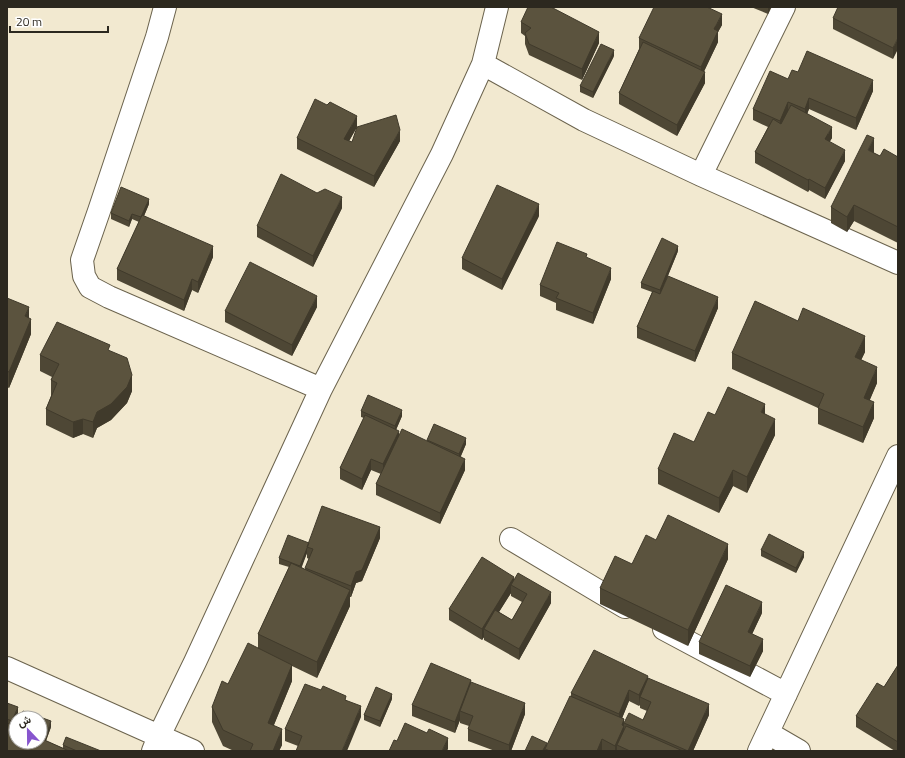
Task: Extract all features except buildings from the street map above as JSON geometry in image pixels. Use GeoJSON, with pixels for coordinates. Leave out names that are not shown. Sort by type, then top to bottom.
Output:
{"type":"FeatureCollection","features":[{"type":"Feature","properties":{"kind":"street"},"geometry":{"type":"LineString","coordinates":[[165,7],[157,37],[82,260],[84,276],[90,287],[109,297],[322,389]]}},
{"type":"Feature","properties":{"kind":"street"},"geometry":{"type":"LineString","coordinates":[[156,743],[322,389],[442,154],[483,64],[497,7]]}},
{"type":"Feature","properties":{"kind":"street"},"geometry":{"type":"LineString","coordinates":[[701,175],[784,7]]}},
{"type":"Feature","properties":{"kind":"street"},"geometry":{"type":"LineString","coordinates":[[483,64],[584,120],[701,175],[898,263]]}},
{"type":"Feature","properties":{"kind":"street"},"geometry":{"type":"LineString","coordinates":[[799,751],[764,742],[898,456]]}},
{"type":"Feature","properties":{"kind":"street"},"geometry":{"type":"LineString","coordinates":[[511,539],[638,615],[786,694]]}},
{"type":"Feature","properties":{"kind":"street"},"geometry":{"type":"LineString","coordinates":[[7,668],[156,743],[193,751]]}}]}
